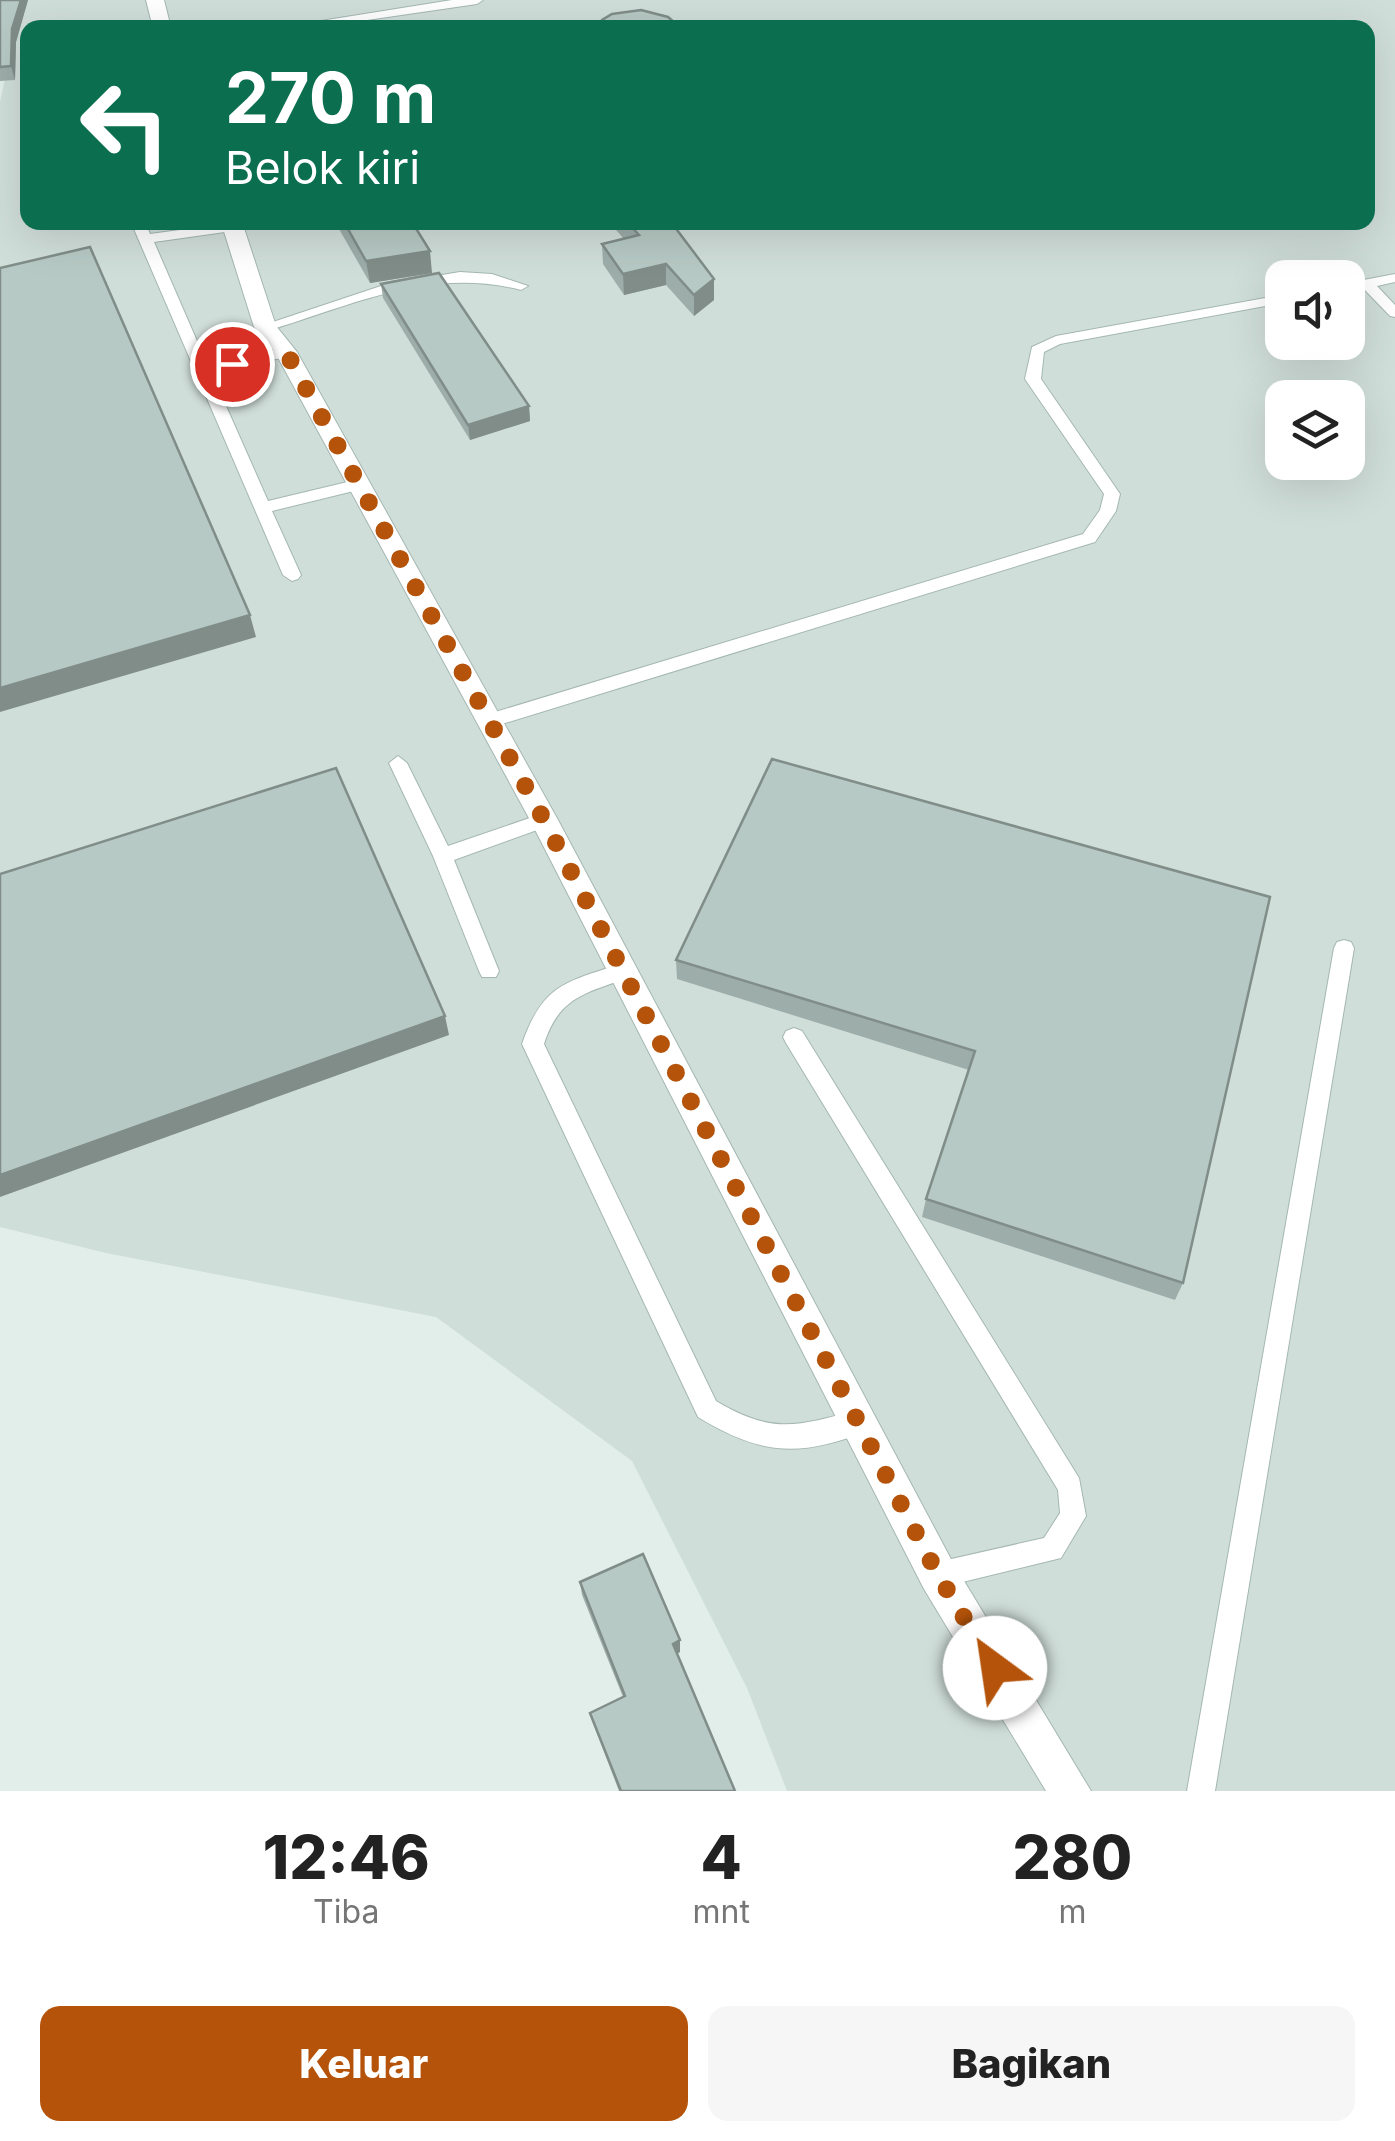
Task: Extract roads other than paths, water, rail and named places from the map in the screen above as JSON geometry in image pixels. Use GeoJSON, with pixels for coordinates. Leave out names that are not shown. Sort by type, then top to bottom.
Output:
{"type":"FeatureCollection","features":[{"type":"Feature","properties":{"kind":"street"},"geometry":{"type":"LineString","coordinates":[[234,230],[265,327],[286,352],[544,820],[938,1575],[1070,1791]]}},
{"type":"Feature","properties":{"kind":"lane"},"geometry":{"type":"LineString","coordinates":[[338,20],[478,0]]}},
{"type":"Feature","properties":{"kind":"lane"},"geometry":{"type":"LineString","coordinates":[[142,230],[292,576]]}},
{"type":"Feature","properties":{"kind":"lane"},"geometry":{"type":"LineString","coordinates":[[146,239],[201,230]]}},
{"type":"Feature","properties":{"kind":"lane"},"geometry":{"type":"LineString","coordinates":[[265,327],[346,300],[434,280],[499,277],[520,286]]}},
{"type":"Feature","properties":{"kind":"lane"},"geometry":{"type":"LineString","coordinates":[[1367,284],[1395,278]]}},
{"type":"Feature","properties":{"kind":"lane"},"geometry":{"type":"LineString","coordinates":[[1367,284],[1395,313]]}},
{"type":"Feature","properties":{"kind":"lane"},"geometry":{"type":"LineString","coordinates":[[490,721],[1089,538],[1108,512],[1112,494],[1033,379],[1037,350],[1056,340],[1265,302]]}},
{"type":"Feature","properties":{"kind":"lane"},"geometry":{"type":"LineString","coordinates":[[204,369],[286,352]]}},
{"type":"Feature","properties":{"kind":"lane"},"geometry":{"type":"LineString","coordinates":[[263,508],[360,484]]}},
{"type":"Feature","properties":{"kind":"lane"},"geometry":{"type":"LineString","coordinates":[[398,762],[443,856],[489,971]]}},
{"type":"Feature","properties":{"kind":"lane"},"geometry":{"type":"LineString","coordinates":[[443,856],[544,820]]}},
{"type":"Feature","properties":{"kind":"lane"},"geometry":{"type":"LineString","coordinates":[[1202,1791],[1344,948]]}},
{"type":"Feature","properties":{"kind":"lane"},"geometry":{"type":"LineString","coordinates":[[623,972],[555,996],[540,1017],[534,1044],[708,1409],[743,1432],[787,1440],[858,1422]]}},
{"type":"Feature","properties":{"kind":"lane"},"geometry":{"type":"LineString","coordinates":[[794,1036],[1070,1487],[1074,1516],[1052,1549],[938,1575]]}}]}
